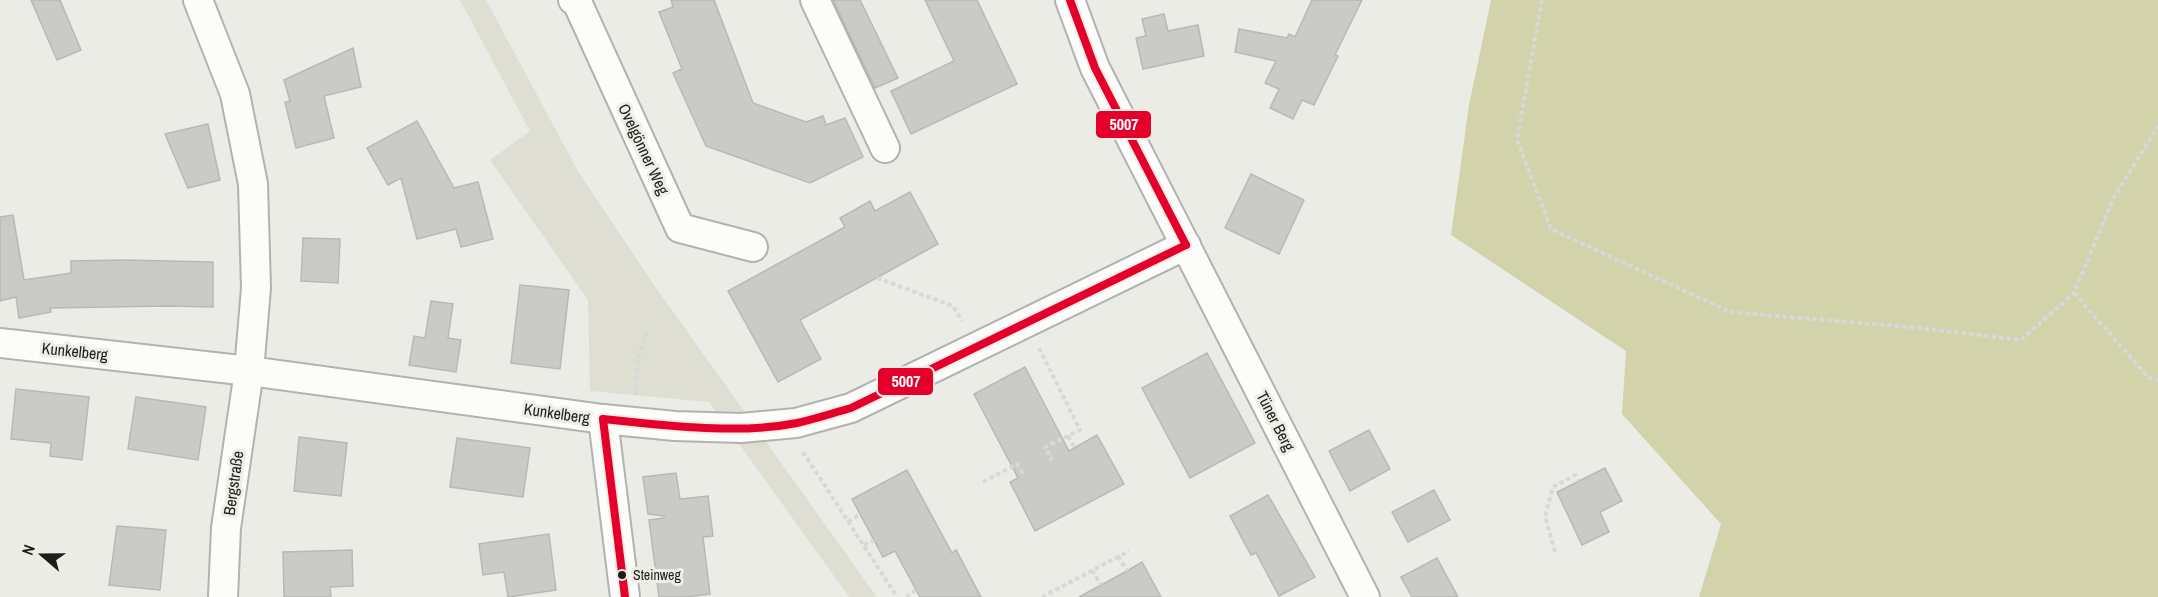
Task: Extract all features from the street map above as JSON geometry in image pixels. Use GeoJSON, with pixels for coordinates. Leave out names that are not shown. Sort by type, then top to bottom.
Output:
{"type":"FeatureCollection","features":[{"type":"Feature","properties":{"kind":"street","name":"Bergstraße"},"geometry":{"type":"LineString","coordinates":[[198,0],[235,94],[253,184],[256,288],[249,370],[226,528],[223,597]]}},
{"type":"Feature","properties":{"kind":"street"},"geometry":{"type":"LineString","coordinates":[[815,0],[885,148]]}},
{"type":"Feature","properties":{"kind":"street"},"geometry":{"type":"LineString","coordinates":[[1070,0],[1095,68],[1186,245]]}},
{"type":"Feature","properties":{"kind":"street","name":"Ovelgönner Weg"},"geometry":{"type":"LineString","coordinates":[[578,1],[680,228],[753,247]]}},
{"type":"Feature","properties":{"kind":"street","name":"Kunkelberg"},"geometry":{"type":"LineString","coordinates":[[0,343],[249,370],[603,419],[675,426],[741,428],[796,423],[851,408],[1186,245]]}},
{"type":"Feature","properties":{"kind":"street","name":"Tüner Berg"},"geometry":{"type":"LineString","coordinates":[[1186,245],[1365,597]]}},
{"type":"Feature","properties":{"kind":"street"},"geometry":{"type":"LineString","coordinates":[[603,419],[625,597]]}},
{"type":"Feature","properties":{"kind":"path"},"geometry":{"type":"LineString","coordinates":[[1542,0],[1517,140],[1551,229],[1730,312],[1920,328],[2021,340],[2074,293],[2113,199],[2158,126]]}},
{"type":"Feature","properties":{"kind":"path"},"geometry":{"type":"LineString","coordinates":[[877,278],[953,306],[977,348]]}},
{"type":"Feature","properties":{"kind":"path"},"geometry":{"type":"LineString","coordinates":[[2074,293],[2149,378],[2158,380]]}},
{"type":"Feature","properties":{"kind":"path"},"geometry":{"type":"LineString","coordinates":[[1027,323],[1080,430],[1045,447],[1052,460]]}},
{"type":"Feature","properties":{"kind":"path"},"geometry":{"type":"LineString","coordinates":[[635,422],[638,359],[647,329]]}},
{"type":"Feature","properties":{"kind":"path"},"geometry":{"type":"LineString","coordinates":[[785,424],[897,597]]}},
{"type":"Feature","properties":{"kind":"path"},"geometry":{"type":"LineString","coordinates":[[1068,436],[1074,448]]}},
{"type":"Feature","properties":{"kind":"path"},"geometry":{"type":"LineString","coordinates":[[983,482],[1017,464],[1024,475]]}},
{"type":"Feature","properties":{"kind":"path"},"geometry":{"type":"LineString","coordinates":[[1555,552],[1545,516],[1553,487],[1575,475],[1579,481]]}},
{"type":"Feature","properties":{"kind":"path"},"geometry":{"type":"LineString","coordinates":[[848,522],[860,514]]}},
{"type":"Feature","properties":{"kind":"path"},"geometry":{"type":"LineString","coordinates":[[864,545],[874,540]]}},
{"type":"Feature","properties":{"kind":"path"},"geometry":{"type":"LineString","coordinates":[[1043,597],[1129,551]]}},
{"type":"Feature","properties":{"kind":"path"},"geometry":{"type":"LineString","coordinates":[[1118,556],[1127,571]]}},
{"type":"Feature","properties":{"kind":"path"},"geometry":{"type":"LineString","coordinates":[[1092,570],[1101,585]]}},
{"type":"Feature","properties":{"kind":"path"},"geometry":{"type":"LineString","coordinates":[[906,597],[916,590]]}},
{"type":"Feature","properties":{"kind":"shaded area"},"geometry":{"type":"Polygon","coordinates":[[[460,0],[486,0],[579,173],[654,285],[877,597],[849,597],[709,402],[590,391],[588,300],[490,160],[530,131],[460,0]]]}},
{"type":"Feature","properties":{"kind":"green space"},"geometry":{"type":"Polygon","coordinates":[[[1491,0],[2158,0],[2158,597],[1699,597],[1721,524],[1622,414],[1626,351],[1451,235],[1469,105],[1491,0]]]}},
{"type":"Feature","properties":{"kind":"building"},"geometry":{"type":"Polygon","coordinates":[[[31,0],[60,0],[81,50],[57,60],[31,0]]]}},
{"type":"Feature","properties":{"kind":"building"},"geometry":{"type":"Polygon","coordinates":[[[671,0],[714,0],[753,103],[806,122],[823,116],[826,125],[845,118],[863,157],[810,183],[706,146],[673,73],[682,69],[659,12],[673,7],[671,0]]]}},
{"type":"Feature","properties":{"kind":"building"},"geometry":{"type":"Polygon","coordinates":[[[833,0],[860,0],[898,78],[875,88],[833,0]]]}},
{"type":"Feature","properties":{"kind":"building"},"geometry":{"type":"Polygon","coordinates":[[[925,0],[977,0],[1017,84],[911,134],[891,91],[954,61],[925,0]]]}},
{"type":"Feature","properties":{"kind":"building"},"geometry":{"type":"Polygon","coordinates":[[[1312,0],[1362,0],[1314,105],[1302,100],[1293,119],[1270,108],[1279,89],[1265,83],[1276,61],[1235,52],[1239,29],[1287,38],[1289,34],[1295,37],[1312,0]]]}},
{"type":"Feature","properties":{"kind":"building"},"geometry":{"type":"Polygon","coordinates":[[[1164,14],[1168,31],[1198,25],[1204,56],[1143,69],[1136,38],[1146,36],[1142,19],[1164,14]]]}},
{"type":"Feature","properties":{"kind":"building"},"geometry":{"type":"Polygon","coordinates":[[[353,48],[361,87],[324,96],[334,138],[296,148],[285,102],[290,101],[284,80],[353,48]]]}},
{"type":"Feature","properties":{"kind":"building"},"geometry":{"type":"Polygon","coordinates":[[[417,121],[454,188],[478,182],[493,239],[461,247],[456,229],[417,239],[401,178],[388,185],[367,148],[417,121]]]}},
{"type":"Feature","properties":{"kind":"building"},"geometry":{"type":"Polygon","coordinates":[[[208,124],[220,180],[188,188],[165,134],[208,124]]]}},
{"type":"Feature","properties":{"kind":"building"},"geometry":{"type":"Polygon","coordinates":[[[1251,174],[1304,200],[1279,254],[1225,228],[1251,174]]]}},
{"type":"Feature","properties":{"kind":"building"},"geometry":{"type":"Polygon","coordinates":[[[910,192],[938,244],[800,320],[821,359],[778,382],[728,291],[845,227],[840,218],[870,201],[875,211],[910,192]]]}},
{"type":"Feature","properties":{"kind":"building"},"geometry":{"type":"Polygon","coordinates":[[[13,215],[24,280],[71,273],[71,261],[213,262],[213,307],[50,308],[51,312],[19,318],[16,297],[0,301],[0,217],[13,215]]]}},
{"type":"Feature","properties":{"kind":"building"},"geometry":{"type":"Polygon","coordinates":[[[303,238],[340,239],[338,283],[301,281],[303,238]]]}},
{"type":"Feature","properties":{"kind":"building"},"geometry":{"type":"Polygon","coordinates":[[[520,285],[569,290],[560,369],[511,363],[520,285]]]}},
{"type":"Feature","properties":{"kind":"building"},"geometry":{"type":"Polygon","coordinates":[[[431,301],[453,304],[448,338],[461,340],[456,372],[409,365],[414,336],[425,338],[431,301]]]}},
{"type":"Feature","properties":{"kind":"building"},"geometry":{"type":"Polygon","coordinates":[[[1207,353],[1255,443],[1190,478],[1142,388],[1207,353]]]}},
{"type":"Feature","properties":{"kind":"building"},"geometry":{"type":"Polygon","coordinates":[[[1025,367],[1069,451],[1097,435],[1124,484],[1035,531],[1010,482],[1018,478],[974,394],[1025,367]]]}},
{"type":"Feature","properties":{"kind":"building"},"geometry":{"type":"Polygon","coordinates":[[[16,389],[89,397],[82,460],[50,456],[51,443],[11,439],[16,389]]]}},
{"type":"Feature","properties":{"kind":"building"},"geometry":{"type":"Polygon","coordinates":[[[136,397],[206,407],[198,460],[128,449],[136,397]]]}},
{"type":"Feature","properties":{"kind":"building"},"geometry":{"type":"Polygon","coordinates":[[[1369,430],[1390,469],[1350,491],[1329,451],[1369,430]]]}},
{"type":"Feature","properties":{"kind":"building"},"geometry":{"type":"Polygon","coordinates":[[[299,437],[347,443],[341,496],[294,491],[299,437]]]}},
{"type":"Feature","properties":{"kind":"building"},"geometry":{"type":"Polygon","coordinates":[[[457,438],[530,448],[523,497],[450,487],[457,438]]]}},
{"type":"Feature","properties":{"kind":"building"},"geometry":{"type":"Polygon","coordinates":[[[1605,468],[1622,501],[1600,512],[1609,532],[1582,545],[1557,492],[1605,468]]]}},
{"type":"Feature","properties":{"kind":"building"},"geometry":{"type":"Polygon","coordinates":[[[907,470],[952,553],[956,550],[981,597],[920,597],[895,551],[883,557],[852,499],[907,470]]]}},
{"type":"Feature","properties":{"kind":"building"},"geometry":{"type":"Polygon","coordinates":[[[676,473],[680,499],[708,496],[713,536],[703,537],[710,594],[659,597],[649,520],[664,518],[664,516],[648,514],[643,477],[676,473]]]}},
{"type":"Feature","properties":{"kind":"building"},"geometry":{"type":"Polygon","coordinates":[[[1434,490],[1450,520],[1408,542],[1392,512],[1434,490]]]}},
{"type":"Feature","properties":{"kind":"building"},"geometry":{"type":"Polygon","coordinates":[[[1268,495],[1315,577],[1279,596],[1256,553],[1251,555],[1230,516],[1268,495]]]}},
{"type":"Feature","properties":{"kind":"building"},"geometry":{"type":"Polygon","coordinates":[[[117,526],[166,530],[160,590],[109,585],[117,526]]]}},
{"type":"Feature","properties":{"kind":"building"},"geometry":{"type":"Polygon","coordinates":[[[549,534],[556,590],[508,597],[504,572],[483,575],[479,544],[549,534]]]}},
{"type":"Feature","properties":{"kind":"building"},"geometry":{"type":"Polygon","coordinates":[[[352,550],[353,586],[330,587],[331,597],[284,597],[283,552],[352,550]]]}},
{"type":"Feature","properties":{"kind":"building"},"geometry":{"type":"Polygon","coordinates":[[[1437,558],[1458,597],[1412,597],[1401,577],[1437,558]]]}},
{"type":"Feature","properties":{"kind":"building"},"geometry":{"type":"Polygon","coordinates":[[[1142,562],[1161,597],[1079,597],[1127,571],[1142,562]]]}},
{"type":"Feature","properties":{"kind":"transit line","name":"5007"},"geometry":{"type":"LineString","coordinates":[[1070,0],[1095,68],[1186,245]]}},
{"type":"Feature","properties":{"kind":"transit line","name":"5007"},"geometry":{"type":"LineString","coordinates":[[603,419],[700,428],[774,427],[851,408],[1186,245]]}},
{"type":"Feature","properties":{"kind":"transit line","name":"5007"},"geometry":{"type":"LineString","coordinates":[[603,419],[625,597]]}},
{"type":"Feature","properties":{"kind":"place","name":"Steinweg"},"geometry":{"type":"Point","coordinates":[622,575]}}]}
